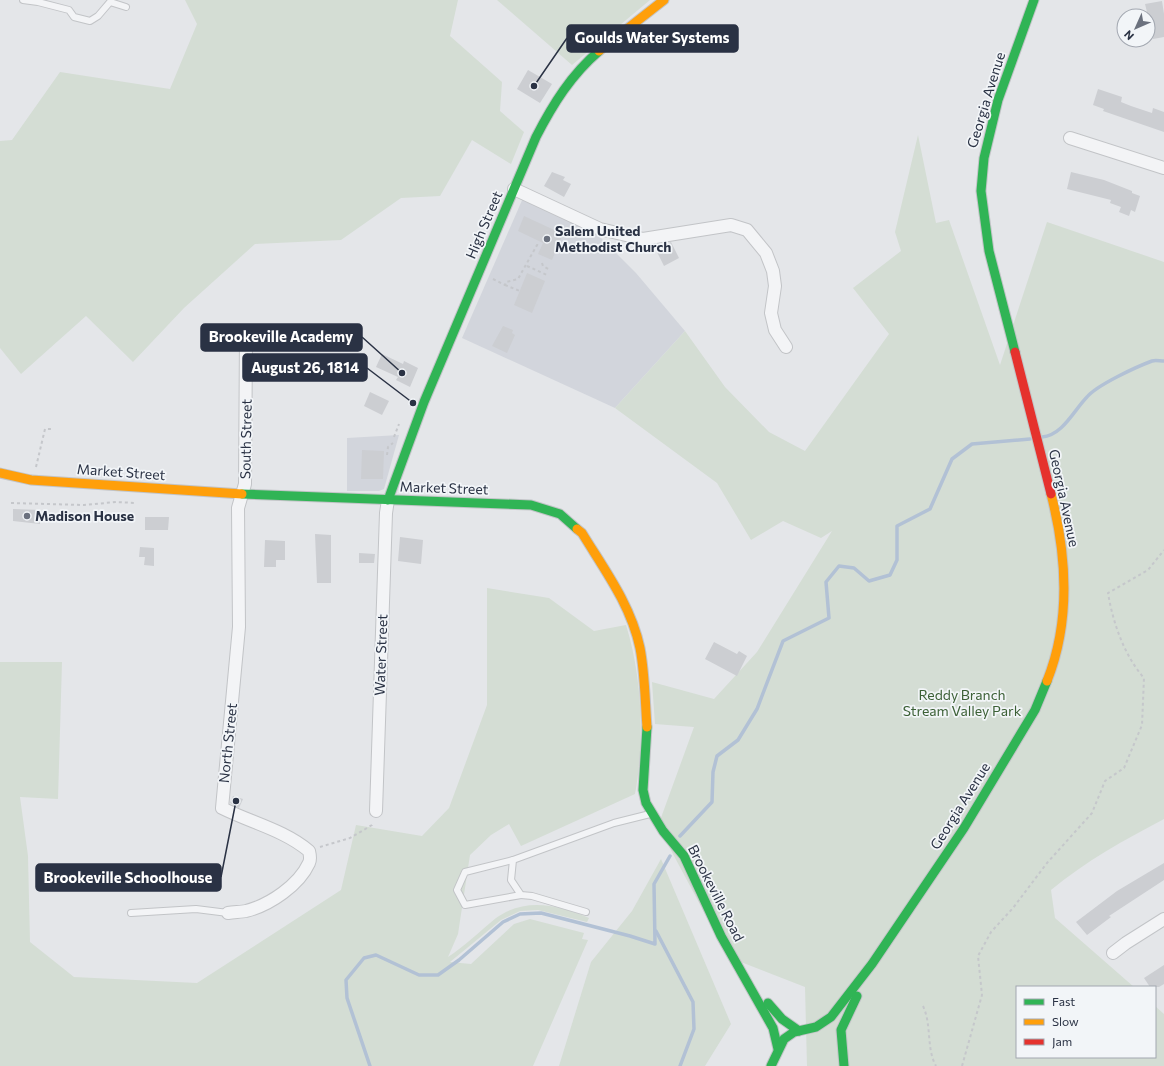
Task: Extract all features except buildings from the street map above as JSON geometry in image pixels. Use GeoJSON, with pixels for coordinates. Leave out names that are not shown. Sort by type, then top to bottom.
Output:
{"type":"FeatureCollection","features":[{"type":"Feature","properties":{"kind":"main road","name":"High Street"},"geometry":{"type":"LineString","coordinates":[[388,500],[412,430],[514,189],[544,124],[570,81],[605,45],[664,0]]}},
{"type":"Feature","properties":{"kind":"main road","name":"Georgia Avenue"},"geometry":{"type":"LineString","coordinates":[[774,1064],[778,1049],[784,1040],[802,1030],[822,1023],[831,1017],[872,964],[964,828],[1035,710],[1051,672],[1061,631],[1065,590],[1061,547],[1042,460],[989,251],[981,192],[984,158],[998,100],[1034,0]]}},
{"type":"Feature","properties":{"kind":"main road","name":"Market Street"},"geometry":{"type":"LineString","coordinates":[[0,473],[31,480],[242,494],[530,505],[560,514],[572,522],[582,533],[619,592],[629,614],[640,647],[644,679],[647,733],[643,790],[646,803],[652,814]]}},
{"type":"Feature","properties":{"kind":"main road","name":"Brookeville Road"},"geometry":{"type":"LineString","coordinates":[[652,814],[663,831],[684,856],[721,936],[773,1028],[778,1049]]}},
{"type":"Feature","properties":{"kind":"main road","name":"Georgia Avenue"},"geometry":{"type":"LineString","coordinates":[[844,1066],[841,1030],[872,964]]}},
{"type":"Feature","properties":{"kind":"main road","name":"Brookeville Road"},"geometry":{"type":"LineString","coordinates":[[738,967],[782,1019],[802,1030]]}},
{"type":"Feature","properties":{"kind":"main road"},"geometry":{"type":"LineString","coordinates":[[802,1030],[823,1032]]}},
{"type":"Feature","properties":{"kind":"main road"},"geometry":{"type":"LineString","coordinates":[[833,1039],[843,1053]]}},
{"type":"Feature","properties":{"kind":"street"},"geometry":{"type":"LineString","coordinates":[[1070,138],[1164,168]]}},
{"type":"Feature","properties":{"kind":"street"},"geometry":{"type":"LineString","coordinates":[[514,189],[600,229],[643,239],[730,225],[747,230],[766,253],[773,271],[775,286],[771,313],[775,330],[786,347]]}},
{"type":"Feature","properties":{"kind":"street","name":"South Street"},"geometry":{"type":"LineString","coordinates":[[242,494],[246,484],[246,335]]}},
{"type":"Feature","properties":{"kind":"street","name":"North Street"},"geometry":{"type":"LineString","coordinates":[[242,494],[238,508],[239,627],[236,674],[223,783],[222,808],[246,820],[282,833],[309,851]]}},
{"type":"Feature","properties":{"kind":"street","name":"Water Street"},"geometry":{"type":"LineString","coordinates":[[376,811],[386,513],[388,500]]}},
{"type":"Feature","properties":{"kind":"street"},"geometry":{"type":"LineString","coordinates":[[228,913],[246,911],[271,900],[289,887],[302,874],[310,861],[309,851]]}},
{"type":"Feature","properties":{"kind":"street"},"geometry":{"type":"LineString","coordinates":[[1113,953],[1164,919]]}},
{"type":"Feature","properties":{"kind":"lane"},"geometry":{"type":"LineString","coordinates":[[23,0],[38,2],[69,10],[74,17],[90,21],[98,16],[110,2],[126,7]]}},
{"type":"Feature","properties":{"kind":"lane"},"geometry":{"type":"LineString","coordinates":[[586,912],[532,896],[521,895],[465,905],[457,890],[465,872],[513,860],[614,823],[652,814]]}},
{"type":"Feature","properties":{"kind":"lane"},"geometry":{"type":"LineString","coordinates":[[513,860],[511,880],[521,895]]}},
{"type":"Feature","properties":{"kind":"lane"},"geometry":{"type":"LineString","coordinates":[[131,913],[196,909],[228,913]]}},
{"type":"Feature","properties":{"kind":"path"},"geometry":{"type":"LineString","coordinates":[[505,285],[506,282],[518,279],[527,266],[537,245],[541,246]]}},
{"type":"Feature","properties":{"kind":"path"},"geometry":{"type":"LineString","coordinates":[[542,263],[543,266],[550,270]]}},
{"type":"Feature","properties":{"kind":"path"},"geometry":{"type":"LineString","coordinates":[[527,266],[547,275]]}},
{"type":"Feature","properties":{"kind":"path"},"geometry":{"type":"LineString","coordinates":[[490,278],[520,291]]}},
{"type":"Feature","properties":{"kind":"path"},"geometry":{"type":"LineString","coordinates":[[387,455],[388,448],[393,443],[395,433],[401,419]]}},
{"type":"Feature","properties":{"kind":"path"},"geometry":{"type":"LineString","coordinates":[[11,504],[84,505],[116,502],[140,503]]}},
{"type":"Feature","properties":{"kind":"path"},"geometry":{"type":"LineString","coordinates":[[962,1066],[982,994],[978,956],[991,932],[1013,908],[1047,863],[1092,813],[1105,781],[1124,768],[1142,725],[1144,678],[1134,667],[1112,617],[1108,593],[1148,570],[1164,550]]}},
{"type":"Feature","properties":{"kind":"path"},"geometry":{"type":"LineString","coordinates":[[309,851],[350,838],[360,833],[372,824],[376,811]]}},
{"type":"Feature","properties":{"kind":"path"},"geometry":{"type":"LineString","coordinates":[[922,1006],[927,1015],[931,1057],[936,1066]]}},
{"type":"Feature","properties":{"kind":"shaded area"},"geometry":{"type":"Polygon","coordinates":[[[523,198],[594,231],[636,273],[685,331],[615,408],[462,338],[523,198]]]}},
{"type":"Feature","properties":{"kind":"shaded area"},"geometry":{"type":"Polygon","coordinates":[[[399,435],[384,489],[379,491],[347,491],[347,438],[399,435]]]}},
{"type":"Feature","properties":{"kind":"green space"},"geometry":{"type":"Polygon","coordinates":[[[185,0],[458,0],[450,36],[502,82],[500,111],[524,132],[511,164],[472,140],[440,196],[401,198],[341,240],[255,244],[184,308],[133,362],[86,316],[21,374],[0,348],[0,141],[12,140],[60,72],[170,89],[197,24],[185,0]]]}},
{"type":"Feature","properties":{"kind":"green space"},"geometry":{"type":"Polygon","coordinates":[[[497,0],[650,0],[572,65],[497,0]]]}},
{"type":"Feature","properties":{"kind":"green space","name":"Reddy Branch Stream Valley Park"},"geometry":{"type":"Polygon","coordinates":[[[918,135],[936,223],[949,220],[1000,365],[1047,222],[1164,262],[1164,819],[1106,852],[1064,879],[1051,890],[1055,918],[1133,986],[1016,986],[1016,1058],[1156,1058],[1156,1007],[1164,1014],[1164,1066],[807,1066],[805,987],[728,957],[658,826],[694,727],[655,724],[652,682],[714,699],[757,652],[832,531],[821,538],[783,521],[751,540],[717,483],[615,408],[685,331],[725,387],[769,432],[805,451],[889,334],[853,288],[901,251],[895,232],[918,135]]]}},
{"type":"Feature","properties":{"kind":"green space"},"geometry":{"type":"Polygon","coordinates":[[[487,588],[549,598],[594,631],[626,625],[636,665],[639,687],[641,731],[635,794],[521,846],[509,824],[491,835],[470,855],[458,934],[448,957],[496,918],[507,911],[519,907],[542,905],[578,913],[589,918],[587,922],[538,910],[520,911],[501,920],[450,962],[471,964],[514,924],[530,919],[584,933],[582,939],[588,940],[533,1066],[0,1066],[0,662],[62,662],[58,799],[20,797],[28,856],[30,942],[74,977],[197,983],[341,890],[356,825],[422,836],[449,808],[487,705],[487,588]]]}},
{"type":"Feature","properties":{"kind":"green space"},"geometry":{"type":"Polygon","coordinates":[[[661,859],[731,1024],[705,1066],[559,1066],[591,962],[632,911],[661,859]]]}},
{"type":"Feature","properties":{"kind":"waterway"},"geometry":{"type":"LineString","coordinates":[[1042,437],[1056,432],[1062,427],[1082,402],[1099,387],[1145,364],[1153,361],[1164,361]]}},
{"type":"Feature","properties":{"kind":"waterway"},"geometry":{"type":"LineString","coordinates":[[680,836],[712,802],[713,772],[717,756],[738,740],[757,709],[783,641],[829,618],[826,582],[839,566],[854,568],[869,581],[890,575],[897,560],[897,526],[930,509],[952,459],[972,444],[1030,439]]}},
{"type":"Feature","properties":{"kind":"waterway"},"geometry":{"type":"LineString","coordinates":[[370,1066],[347,998],[346,980],[364,958],[376,955],[419,975],[438,975],[459,960],[503,922],[520,914],[541,913],[655,944],[654,884],[670,856]]}},
{"type":"Feature","properties":{"kind":"waterway"},"geometry":{"type":"LineString","coordinates":[[656,931],[693,1002],[694,1029],[680,1066]]}},
{"type":"Feature","properties":{"kind":"traffic: fast"},"geometry":{"type":"LineString","coordinates":[[1015,352],[989,251],[981,191],[984,158],[998,100],[1034,0]]}},
{"type":"Feature","properties":{"kind":"traffic: fast"},"geometry":{"type":"LineString","coordinates":[[388,500],[424,402],[536,137],[549,113],[571,80],[599,51]]}},
{"type":"Feature","properties":{"kind":"traffic: fast"},"geometry":{"type":"LineString","coordinates":[[242,494],[531,505],[560,514],[577,529]]}},
{"type":"Feature","properties":{"kind":"traffic: fast"},"geometry":{"type":"LineString","coordinates":[[771,1066],[784,1039],[794,1032],[816,1027],[831,1017],[872,964],[964,828],[1035,710],[1047,681]]}},
{"type":"Feature","properties":{"kind":"traffic: fast"},"geometry":{"type":"LineString","coordinates":[[647,727],[643,790],[646,803],[663,831],[684,856],[721,936],[773,1028],[778,1049]]}},
{"type":"Feature","properties":{"kind":"traffic: fast"},"geometry":{"type":"LineString","coordinates":[[844,1066],[841,1030],[857,996]]}},
{"type":"Feature","properties":{"kind":"traffic: fast"},"geometry":{"type":"LineString","coordinates":[[768,1003],[782,1019],[799,1031]]}},
{"type":"Feature","properties":{"kind":"traffic: slow"},"geometry":{"type":"LineString","coordinates":[[599,51],[664,0]]}},
{"type":"Feature","properties":{"kind":"traffic: slow"},"geometry":{"type":"LineString","coordinates":[[0,473],[31,480],[242,494]]}},
{"type":"Feature","properties":{"kind":"traffic: slow"},"geometry":{"type":"LineString","coordinates":[[1047,681],[1055,658],[1060,635],[1064,588],[1060,541],[1051,494]]}},
{"type":"Feature","properties":{"kind":"traffic: slow"},"geometry":{"type":"LineString","coordinates":[[577,529],[582,533],[608,574],[623,602],[636,632],[643,668],[647,727]]}},
{"type":"Feature","properties":{"kind":"traffic: jam"},"geometry":{"type":"LineString","coordinates":[[1015,352],[1051,494]]}},
{"type":"Feature","properties":{"kind":"place","name":"Goulds Water Systems"},"geometry":{"type":"Point","coordinates":[534,86]}},
{"type":"Feature","properties":{"kind":"place","name":"Salem United Methodist Church"},"geometry":{"type":"Point","coordinates":[547,239]}},
{"type":"Feature","properties":{"kind":"place","name":"Brookeville Academy"},"geometry":{"type":"Point","coordinates":[402,373]}},
{"type":"Feature","properties":{"kind":"place","name":"August 26, 1814"},"geometry":{"type":"Point","coordinates":[413,403]}},
{"type":"Feature","properties":{"kind":"place","name":"Madison House"},"geometry":{"type":"Point","coordinates":[27,516]}},
{"type":"Feature","properties":{"kind":"place","name":"Brookeville Schoolhouse"},"geometry":{"type":"Point","coordinates":[236,801]}}]}
